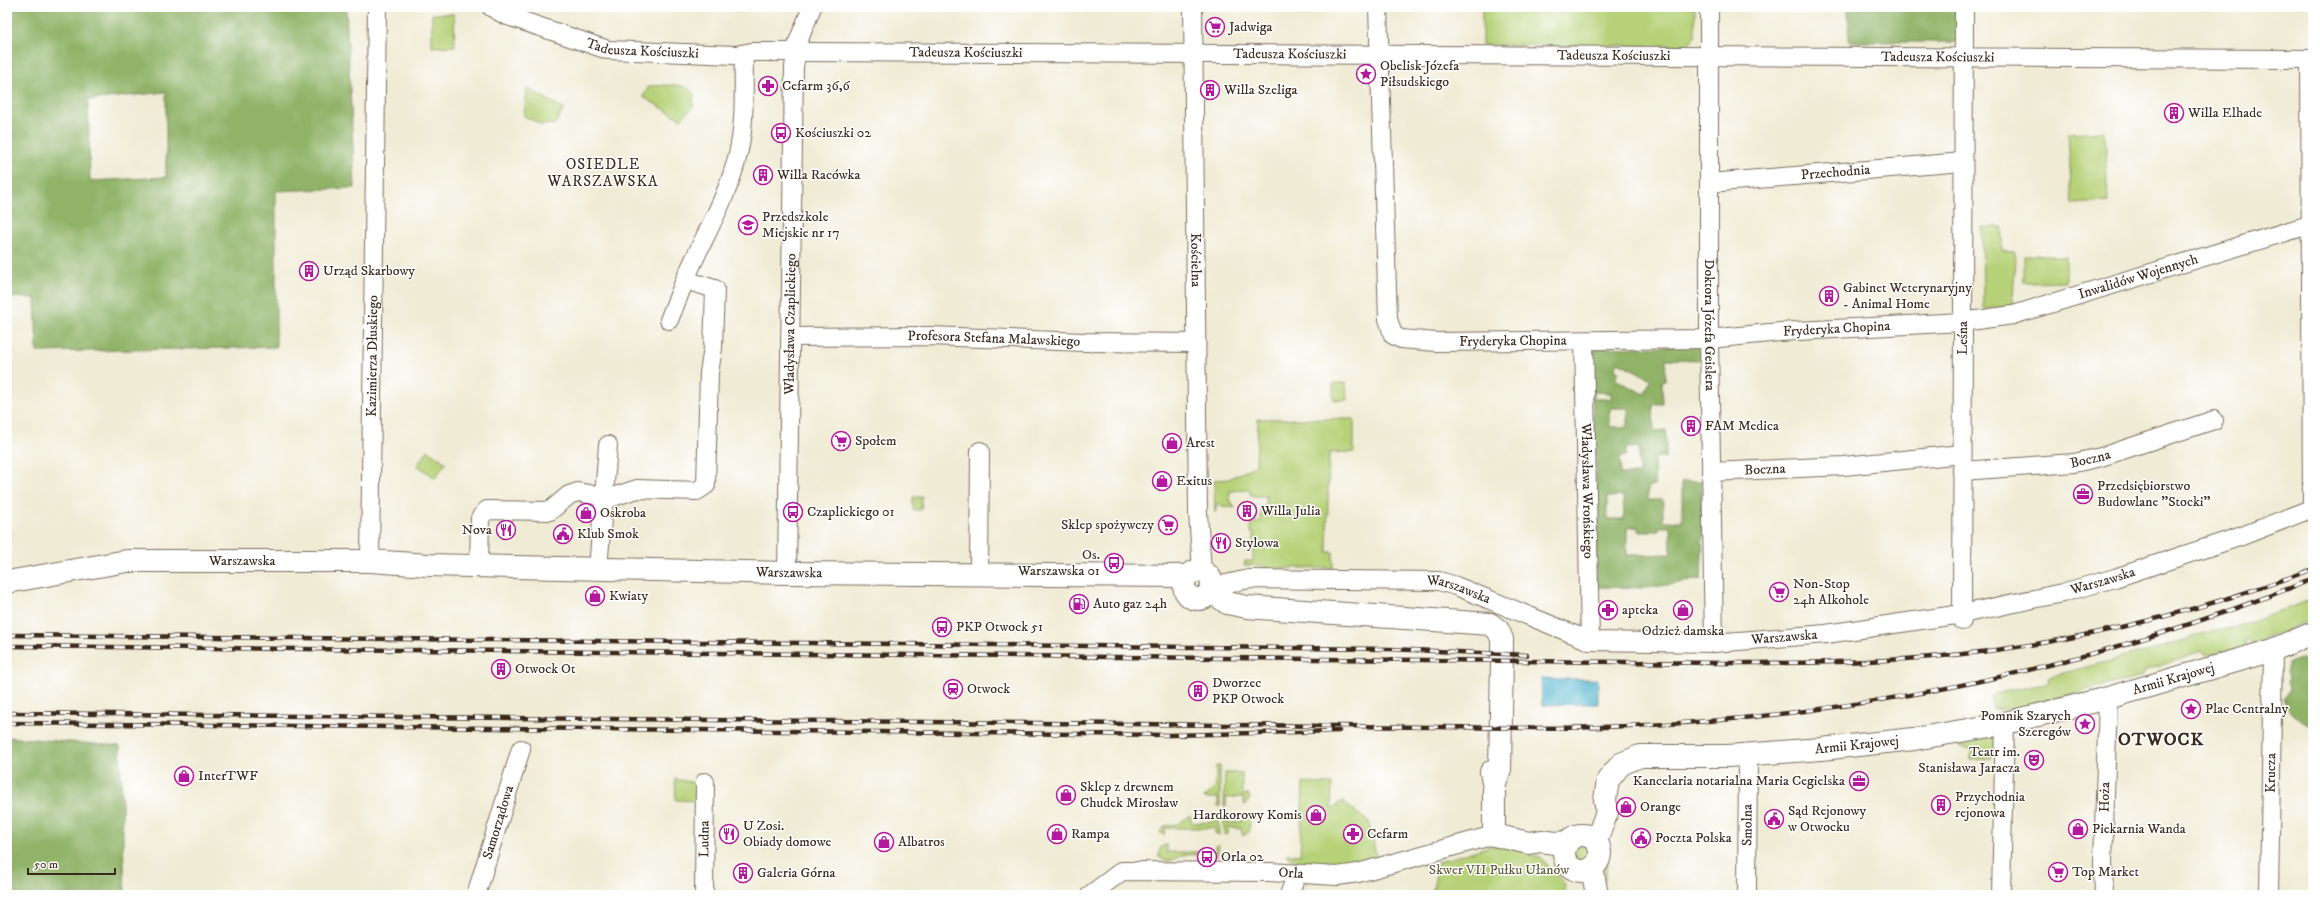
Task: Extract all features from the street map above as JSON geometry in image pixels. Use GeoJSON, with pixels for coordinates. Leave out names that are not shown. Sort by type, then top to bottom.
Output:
{"type":"FeatureCollection","features":[{"type":"Feature","properties":{"kind":"main road","name":"Warszawska"},"geometry":{"type":"LineString","coordinates":[[7,582],[126,561],[370,561],[598,570],[1138,577],[1200,583],[1221,609],[1247,607],[1477,623],[1487,637],[1489,646],[1487,746],[1494,787],[1494,835]]}},
{"type":"Feature","properties":{"kind":"main road","name":"Armii Krajowej"},"geometry":{"type":"LineString","coordinates":[[1581,852],[1605,800],[1606,786],[1612,775],[1616,769],[1631,759],[1640,756],[1748,755],[1914,739],[2005,723],[2108,698],[2273,650],[2313,633]]}},
{"type":"Feature","properties":{"kind":"main road","name":"Orla"},"geometry":{"type":"LineString","coordinates":[[1494,835],[1529,843],[1537,850],[1581,852]]}},
{"type":"Feature","properties":{"kind":"main road"},"geometry":{"type":"LineString","coordinates":[[1581,852],[1587,895]]}},
{"type":"Feature","properties":{"kind":"main road"},"geometry":{"type":"LineString","coordinates":[[1581,852],[1597,895]]}},
{"type":"Feature","properties":{"kind":"street","name":"Kazimierza Dłuskiego"},"geometry":{"type":"LineString","coordinates":[[370,561],[377,7]]}},
{"type":"Feature","properties":{"kind":"street","name":"Tadeusza Kościuszki"},"geometry":{"type":"LineString","coordinates":[[491,7],[505,15],[608,50],[744,54],[796,52],[1710,55],[1964,58],[2311,59]]}},
{"type":"Feature","properties":{"kind":"street"},"geometry":{"type":"LineString","coordinates":[[796,52],[812,7]]}},
{"type":"Feature","properties":{"kind":"street","name":"Kościelna"},"geometry":{"type":"LineString","coordinates":[[1193,7],[1200,583]]}},
{"type":"Feature","properties":{"kind":"street","name":"Fryderyka Chopina"},"geometry":{"type":"LineString","coordinates":[[1378,7],[1388,319],[1393,335],[1400,339],[1452,342],[1584,342],[1709,339],[1780,332],[1962,322]]}},
{"type":"Feature","properties":{"kind":"street","name":"Doktora Józefa Geislera"},"geometry":{"type":"LineString","coordinates":[[1709,7],[1709,339],[1714,643]]}},
{"type":"Feature","properties":{"kind":"street","name":"Leśna"},"geometry":{"type":"LineString","coordinates":[[1962,618],[1964,7]]}},
{"type":"Feature","properties":{"kind":"street","name":"Władysława Czaplickiego"},"geometry":{"type":"LineString","coordinates":[[787,573],[791,174],[796,52]]}},
{"type":"Feature","properties":{"kind":"street"},"geometry":{"type":"LineString","coordinates":[[669,320],[730,177],[738,154],[743,115],[744,54]]}},
{"type":"Feature","properties":{"kind":"street"},"geometry":{"type":"LineString","coordinates":[[2311,59],[2312,509]]}},
{"type":"Feature","properties":{"kind":"street","name":"Przechodnia"},"geometry":{"type":"LineString","coordinates":[[1708,183],[1963,162]]}},
{"type":"Feature","properties":{"kind":"street","name":"Inwalidów Wojennych"},"geometry":{"type":"LineString","coordinates":[[1962,322],[2013,315],[2312,224]]}},
{"type":"Feature","properties":{"kind":"street"},"geometry":{"type":"LineString","coordinates":[[478,565],[480,518],[487,510],[550,511],[572,493],[585,492],[612,498],[627,491],[636,489],[697,491],[706,485],[709,373],[713,348],[715,289],[685,280]]}},
{"type":"Feature","properties":{"kind":"street","name":"Profesora Stefana Malawskiego"},"geometry":{"type":"LineString","coordinates":[[790,337],[929,336],[1084,342],[1197,343]]}},
{"type":"Feature","properties":{"kind":"street","name":"Władysława Wrońskiego"},"geometry":{"type":"LineString","coordinates":[[1584,342],[1590,641]]}},
{"type":"Feature","properties":{"kind":"street","name":"Boczna"},"geometry":{"type":"LineString","coordinates":[[1711,472],[1844,466],[1962,463],[2074,463],[2101,457],[2214,420]]}},
{"type":"Feature","properties":{"kind":"street"},"geometry":{"type":"LineString","coordinates":[[598,570],[608,445]]}},
{"type":"Feature","properties":{"kind":"street"},"geometry":{"type":"LineString","coordinates":[[979,574],[980,451]]}},
{"type":"Feature","properties":{"kind":"street","name":"Warszawska"},"geometry":{"type":"LineString","coordinates":[[1200,583],[1250,579],[1438,581],[1590,641],[1714,643],[1826,634],[1962,618],[2062,594],[2115,578],[2242,536],[2312,509]]}},
{"type":"Feature","properties":{"kind":"street"},"geometry":{"type":"LineString","coordinates":[[1247,607],[1242,604],[1238,594],[1239,589],[1250,579]]}},
{"type":"Feature","properties":{"kind":"street","name":"Krucza"},"geometry":{"type":"LineString","coordinates":[[2270,895],[2273,650]]}},
{"type":"Feature","properties":{"kind":"street","name":"Hoża"},"geometry":{"type":"LineString","coordinates":[[2104,895],[2103,863],[2108,698]]}},
{"type":"Feature","properties":{"kind":"street"},"geometry":{"type":"LineString","coordinates":[[2001,895],[2005,723]]}},
{"type":"Feature","properties":{"kind":"street","name":"Samorządowa"},"geometry":{"type":"LineString","coordinates":[[476,895],[520,749]]}},
{"type":"Feature","properties":{"kind":"street","name":"Smolna"},"geometry":{"type":"LineString","coordinates":[[1746,895],[1748,755]]}},
{"type":"Feature","properties":{"kind":"street","name":"Ludna"},"geometry":{"type":"LineString","coordinates":[[704,895],[705,782]]}},
{"type":"Feature","properties":{"kind":"street","name":"Orla"},"geometry":{"type":"LineString","coordinates":[[1090,895],[1122,871],[1337,876],[1358,873],[1494,835]]}},
{"type":"Feature","properties":{"kind":"street"},"geometry":{"type":"LineString","coordinates":[[1289,895],[1297,874]]}},
{"type":"Feature","properties":{"kind":"green space"},"geometry":{"type":"Polygon","coordinates":[[[7,7],[346,7],[355,188],[276,191],[276,347],[37,352],[35,298],[7,297],[7,7]],[[166,92],[88,100],[90,181],[166,177],[166,92]]]}},
{"type":"Feature","properties":{"kind":"green space"},"geometry":{"type":"Polygon","coordinates":[[[1482,7],[1695,7],[1695,36],[1688,46],[1482,45],[1482,7]]]}},
{"type":"Feature","properties":{"kind":"green space"},"geometry":{"type":"Polygon","coordinates":[[[1848,7],[1958,7],[1958,42],[1849,42],[1848,7]]]}},
{"type":"Feature","properties":{"kind":"green space"},"geometry":{"type":"Polygon","coordinates":[[[432,14],[454,14],[455,46],[432,47],[432,14]]]}},
{"type":"Feature","properties":{"kind":"green space"},"geometry":{"type":"Polygon","coordinates":[[[673,85],[685,87],[694,94],[693,107],[681,119],[643,97],[649,86],[673,85]]]}},
{"type":"Feature","properties":{"kind":"green space"},"geometry":{"type":"Polygon","coordinates":[[[527,88],[564,109],[555,124],[541,125],[524,116],[527,88]]]}},
{"type":"Feature","properties":{"kind":"green space"},"geometry":{"type":"Polygon","coordinates":[[[2105,131],[2108,202],[2072,204],[2068,133],[2105,131]]]}},
{"type":"Feature","properties":{"kind":"green space"},"geometry":{"type":"Polygon","coordinates":[[[1982,227],[2002,227],[2002,251],[2015,252],[2013,308],[1983,308],[1982,227]]]}},
{"type":"Feature","properties":{"kind":"green space"},"geometry":{"type":"Polygon","coordinates":[[[2024,256],[2066,256],[2066,282],[2024,283],[2024,256]]]}},
{"type":"Feature","properties":{"kind":"green space"},"geometry":{"type":"Polygon","coordinates":[[[1701,346],[1701,360],[1666,359],[1665,381],[1662,381],[1663,404],[1653,404],[1654,431],[1666,430],[1666,457],[1654,458],[1655,486],[1648,487],[1648,500],[1663,500],[1663,521],[1682,521],[1682,481],[1702,481],[1701,514],[1703,529],[1701,579],[1649,588],[1596,587],[1596,445],[1594,445],[1591,351],[1595,348],[1701,346]],[[1618,362],[1615,369],[1619,371],[1615,379],[1644,394],[1651,379],[1618,362]],[[1594,392],[1594,399],[1611,399],[1611,393],[1594,392]],[[1610,408],[1610,427],[1628,427],[1628,408],[1610,408]],[[1639,447],[1626,448],[1626,456],[1620,457],[1620,474],[1639,474],[1639,447]],[[1623,496],[1607,497],[1607,519],[1624,519],[1623,496]],[[1638,527],[1627,528],[1627,555],[1671,554],[1670,527],[1659,527],[1659,531],[1638,531],[1638,527]]]}},
{"type":"Feature","properties":{"kind":"green space"},"geometry":{"type":"Polygon","coordinates":[[[1333,383],[1346,383],[1347,400],[1333,400],[1333,383]]]}},
{"type":"Feature","properties":{"kind":"green space"},"geometry":{"type":"Polygon","coordinates":[[[1258,419],[1354,419],[1354,452],[1329,453],[1327,552],[1333,552],[1333,568],[1265,568],[1264,566],[1244,565],[1245,561],[1253,561],[1254,533],[1251,533],[1251,522],[1261,522],[1261,511],[1266,511],[1266,496],[1251,496],[1250,490],[1230,491],[1230,499],[1235,508],[1217,505],[1215,513],[1214,480],[1229,479],[1256,465],[1258,419]]]}},
{"type":"Feature","properties":{"kind":"green space"},"geometry":{"type":"Polygon","coordinates":[[[428,450],[446,463],[435,478],[417,465],[428,450]]]}},
{"type":"Feature","properties":{"kind":"green space"},"geometry":{"type":"Polygon","coordinates":[[[913,497],[922,497],[921,510],[913,510],[913,497]]]}},
{"type":"Feature","properties":{"kind":"green space"},"geometry":{"type":"Polygon","coordinates":[[[2313,599],[2313,619],[2252,644],[2247,638],[2245,642],[2247,645],[2207,656],[2202,652],[2146,670],[2142,676],[2005,711],[1993,708],[1990,697],[1993,694],[2049,683],[2048,677],[2156,649],[2201,634],[2235,627],[2313,599]]]}},
{"type":"Feature","properties":{"kind":"green space"},"geometry":{"type":"Polygon","coordinates":[[[2313,656],[2313,727],[2304,723],[2295,716],[2283,699],[2290,690],[2287,682],[2289,678],[2287,672],[2289,663],[2300,659],[2308,660],[2313,656]]]}},
{"type":"Feature","properties":{"kind":"green space"},"geometry":{"type":"Polygon","coordinates":[[[1997,736],[1997,752],[1991,759],[1971,760],[1971,750],[1959,747],[1960,741],[1997,736]]]}},
{"type":"Feature","properties":{"kind":"green space"},"geometry":{"type":"Polygon","coordinates":[[[7,737],[120,746],[125,895],[7,895],[7,737]]]}},
{"type":"Feature","properties":{"kind":"green space"},"geometry":{"type":"Polygon","coordinates":[[[1216,766],[1220,766],[1220,806],[1218,806],[1218,798],[1204,798],[1216,787],[1216,766]]]}},
{"type":"Feature","properties":{"kind":"green space"},"geometry":{"type":"Polygon","coordinates":[[[1225,773],[1242,773],[1242,794],[1249,795],[1250,798],[1246,805],[1244,804],[1243,797],[1226,798],[1226,806],[1224,806],[1225,773]]]}},
{"type":"Feature","properties":{"kind":"green space"},"geometry":{"type":"Polygon","coordinates":[[[675,779],[700,784],[700,801],[676,800],[675,779]]]}},
{"type":"Feature","properties":{"kind":"green space"},"geometry":{"type":"Polygon","coordinates":[[[1303,783],[1332,784],[1331,809],[1342,801],[1369,822],[1377,859],[1342,864],[1314,865],[1292,860],[1286,854],[1300,855],[1303,783]]]}},
{"type":"Feature","properties":{"kind":"green space"},"geometry":{"type":"Polygon","coordinates":[[[1190,815],[1192,823],[1213,822],[1214,816],[1219,815],[1219,836],[1215,834],[1215,828],[1165,828],[1164,835],[1160,833],[1164,826],[1178,824],[1190,815]]]}},
{"type":"Feature","properties":{"kind":"green space"},"geometry":{"type":"Polygon","coordinates":[[[1224,815],[1228,816],[1228,823],[1241,822],[1242,816],[1246,816],[1250,821],[1249,832],[1243,836],[1241,828],[1228,828],[1228,834],[1224,835],[1224,815]]]}},
{"type":"Feature","properties":{"kind":"green space"},"geometry":{"type":"Polygon","coordinates":[[[1609,833],[1606,879],[1600,881],[1600,871],[1605,859],[1604,841],[1609,833]]]}},
{"type":"Feature","properties":{"kind":"green space"},"geometry":{"type":"Polygon","coordinates":[[[1167,845],[1167,852],[1215,852],[1215,846],[1219,845],[1217,856],[1186,855],[1171,861],[1166,861],[1159,857],[1160,850],[1167,845]]]}},
{"type":"Feature","properties":{"kind":"green space"},"geometry":{"type":"Polygon","coordinates":[[[1579,845],[1585,845],[1590,850],[1588,859],[1585,861],[1579,861],[1574,856],[1574,850],[1579,845]]]}},
{"type":"Feature","properties":{"kind":"green space","name":"Skwer VII Pułku Ułanów"},"geometry":{"type":"Polygon","coordinates":[[[1490,846],[1507,846],[1540,857],[1565,884],[1564,895],[1432,895],[1438,862],[1490,846]]]}},
{"type":"Feature","properties":{"kind":"water"},"geometry":{"type":"Polygon","coordinates":[[[1541,679],[1598,679],[1598,704],[1542,705],[1541,679]]]}},
{"type":"Feature","properties":{"kind":"railway"},"geometry":{"type":"LineString","coordinates":[[7,646],[1724,663],[1854,662],[1981,652],[2078,636],[2126,626],[2220,601],[2313,569]]}},
{"type":"Feature","properties":{"kind":"railway"},"geometry":{"type":"LineString","coordinates":[[7,713],[1533,728],[1633,726],[1733,719],[1832,707],[1930,691],[2027,670],[2124,644],[2219,614],[2313,579]]}},
{"type":"Feature","properties":{"kind":"railway"},"geometry":{"type":"LineString","coordinates":[[7,635],[1389,649],[1527,655]]}},
{"type":"Feature","properties":{"kind":"railway"},"geometry":{"type":"LineString","coordinates":[[7,723],[1170,735],[1339,731]]}},
{"type":"Feature","properties":{"kind":"place","name":"Jadwiga"},"geometry":{"type":"Point","coordinates":[1215,27]}},
{"type":"Feature","properties":{"kind":"place","name":"Obelisk Józefa Piłsudskiego"},"geometry":{"type":"Point","coordinates":[1366,74]}},
{"type":"Feature","properties":{"kind":"place","name":"Cefarm 36,6"},"geometry":{"type":"Point","coordinates":[768,86]}},
{"type":"Feature","properties":{"kind":"place","name":"Willa Szeliga"},"geometry":{"type":"Point","coordinates":[1210,90]}},
{"type":"Feature","properties":{"kind":"place","name":"Willa Elhade"},"geometry":{"type":"Point","coordinates":[2174,113]}},
{"type":"Feature","properties":{"kind":"place","name":"Kościuszki 02"},"geometry":{"type":"Point","coordinates":[781,133]}},
{"type":"Feature","properties":{"kind":"place","name":"Willa Racówka"},"geometry":{"type":"Point","coordinates":[763,175]}},
{"type":"Feature","properties":{"kind":"place","name":"Przedszkole Miejskie nr 17"},"geometry":{"type":"Point","coordinates":[748,225]}},
{"type":"Feature","properties":{"kind":"place","name":"Urząd Skarbowy"},"geometry":{"type":"Point","coordinates":[309,271]}},
{"type":"Feature","properties":{"kind":"place","name":"Gabinet Weterynaryjny - Animal Home"},"geometry":{"type":"Point","coordinates":[1829,296]}},
{"type":"Feature","properties":{"kind":"place","name":"FAM Medica"},"geometry":{"type":"Point","coordinates":[1691,426]}},
{"type":"Feature","properties":{"kind":"place","name":"Społem"},"geometry":{"type":"Point","coordinates":[841,441]}},
{"type":"Feature","properties":{"kind":"place","name":"Arest"},"geometry":{"type":"Point","coordinates":[1172,443]}},
{"type":"Feature","properties":{"kind":"place","name":"Exitus"},"geometry":{"type":"Point","coordinates":[1162,481]}},
{"type":"Feature","properties":{"kind":"place","name":"Przedsiębiorstwo Budowlane \"Stocki\""},"geometry":{"type":"Point","coordinates":[2083,494]}},
{"type":"Feature","properties":{"kind":"place","name":"Willa Julia"},"geometry":{"type":"Point","coordinates":[1247,511]}},
{"type":"Feature","properties":{"kind":"place","name":"Czaplickiego 01"},"geometry":{"type":"Point","coordinates":[793,512]}},
{"type":"Feature","properties":{"kind":"place","name":"Oskroba"},"geometry":{"type":"Point","coordinates":[586,513]}},
{"type":"Feature","properties":{"kind":"place","name":"Sklep spożywczy"},"geometry":{"type":"Point","coordinates":[1168,525]}},
{"type":"Feature","properties":{"kind":"place","name":"Nova"},"geometry":{"type":"Point","coordinates":[506,530]}},
{"type":"Feature","properties":{"kind":"place","name":"Klub Smok"},"geometry":{"type":"Point","coordinates":[563,534]}},
{"type":"Feature","properties":{"kind":"place","name":"Stylowa"},"geometry":{"type":"Point","coordinates":[1221,543]}},
{"type":"Feature","properties":{"kind":"place","name":"Os. Warszawska 01"},"geometry":{"type":"Point","coordinates":[1114,563]}},
{"type":"Feature","properties":{"kind":"place","name":"Non-Stop 24h Alkohole"},"geometry":{"type":"Point","coordinates":[1779,592]}},
{"type":"Feature","properties":{"kind":"place","name":"Kwiaty"},"geometry":{"type":"Point","coordinates":[595,596]}},
{"type":"Feature","properties":{"kind":"place","name":"Auto gaz 24h"},"geometry":{"type":"Point","coordinates":[1079,604]}},
{"type":"Feature","properties":{"kind":"place","name":"apteka"},"geometry":{"type":"Point","coordinates":[1608,610]}},
{"type":"Feature","properties":{"kind":"place","name":"Odzież damska"},"geometry":{"type":"Point","coordinates":[1683,610]}},
{"type":"Feature","properties":{"kind":"place","name":"PKP Otwock 51"},"geometry":{"type":"Point","coordinates":[942,627]}},
{"type":"Feature","properties":{"kind":"place","name":"Otwock Ot"},"geometry":{"type":"Point","coordinates":[501,669]}},
{"type":"Feature","properties":{"kind":"place","name":"Otwock"},"geometry":{"type":"Point","coordinates":[953,689]}},
{"type":"Feature","properties":{"kind":"place","name":"Dworzec PKP Otwock"},"geometry":{"type":"Point","coordinates":[1198,691]}},
{"type":"Feature","properties":{"kind":"place","name":"Plac Centralny"},"geometry":{"type":"Point","coordinates":[2191,709]}},
{"type":"Feature","properties":{"kind":"place","name":"Pomnik Szarych Szeregów"},"geometry":{"type":"Point","coordinates":[2085,724]}},
{"type":"Feature","properties":{"kind":"place","name":"Teatr im. Stanisława Jaracza"},"geometry":{"type":"Point","coordinates":[2034,760]}},
{"type":"Feature","properties":{"kind":"place","name":"InterTWF"},"geometry":{"type":"Point","coordinates":[184,776]}},
{"type":"Feature","properties":{"kind":"place","name":"Kancelaria notarialna Maria Cegielska"},"geometry":{"type":"Point","coordinates":[1859,781]}},
{"type":"Feature","properties":{"kind":"place","name":"Sklep z drewnem Chudek Mirosław"},"geometry":{"type":"Point","coordinates":[1066,795]}},
{"type":"Feature","properties":{"kind":"place","name":"Przychodnia rejonowa"},"geometry":{"type":"Point","coordinates":[1941,805]}},
{"type":"Feature","properties":{"kind":"place","name":"Orange"},"geometry":{"type":"Point","coordinates":[1626,807]}},
{"type":"Feature","properties":{"kind":"place","name":"Hardkorowy Komis"},"geometry":{"type":"Point","coordinates":[1316,815]}},
{"type":"Feature","properties":{"kind":"place","name":"Sąd Rejonowy w Otwocku"},"geometry":{"type":"Point","coordinates":[1774,819]}},
{"type":"Feature","properties":{"kind":"place","name":"Piekarnia Wanda"},"geometry":{"type":"Point","coordinates":[2078,829]}},
{"type":"Feature","properties":{"kind":"place","name":"U Zosi. Obiady domowe"},"geometry":{"type":"Point","coordinates":[729,834]}},
{"type":"Feature","properties":{"kind":"place","name":"Rampa"},"geometry":{"type":"Point","coordinates":[1057,834]}},
{"type":"Feature","properties":{"kind":"place","name":"Cefarm"},"geometry":{"type":"Point","coordinates":[1353,834]}},
{"type":"Feature","properties":{"kind":"place","name":"Poczta Polska"},"geometry":{"type":"Point","coordinates":[1641,838]}},
{"type":"Feature","properties":{"kind":"place","name":"Albatros"},"geometry":{"type":"Point","coordinates":[884,842]}},
{"type":"Feature","properties":{"kind":"place","name":"Orla 02"},"geometry":{"type":"Point","coordinates":[1207,857]}},
{"type":"Feature","properties":{"kind":"place","name":"Top Market"},"geometry":{"type":"Point","coordinates":[2058,872]}},
{"type":"Feature","properties":{"kind":"place","name":"Galeria Górna"},"geometry":{"type":"Point","coordinates":[743,873]}},
{"type":"Feature","properties":{"kind":"district","name":"OSIEDLE WARSZAWSKA"},"geometry":{"type":"Point","coordinates":[603,172]}},
{"type":"Feature","properties":{"kind":"district","name":"OTWOCK"},"geometry":{"type":"Point","coordinates":[2161,740]}}]}
